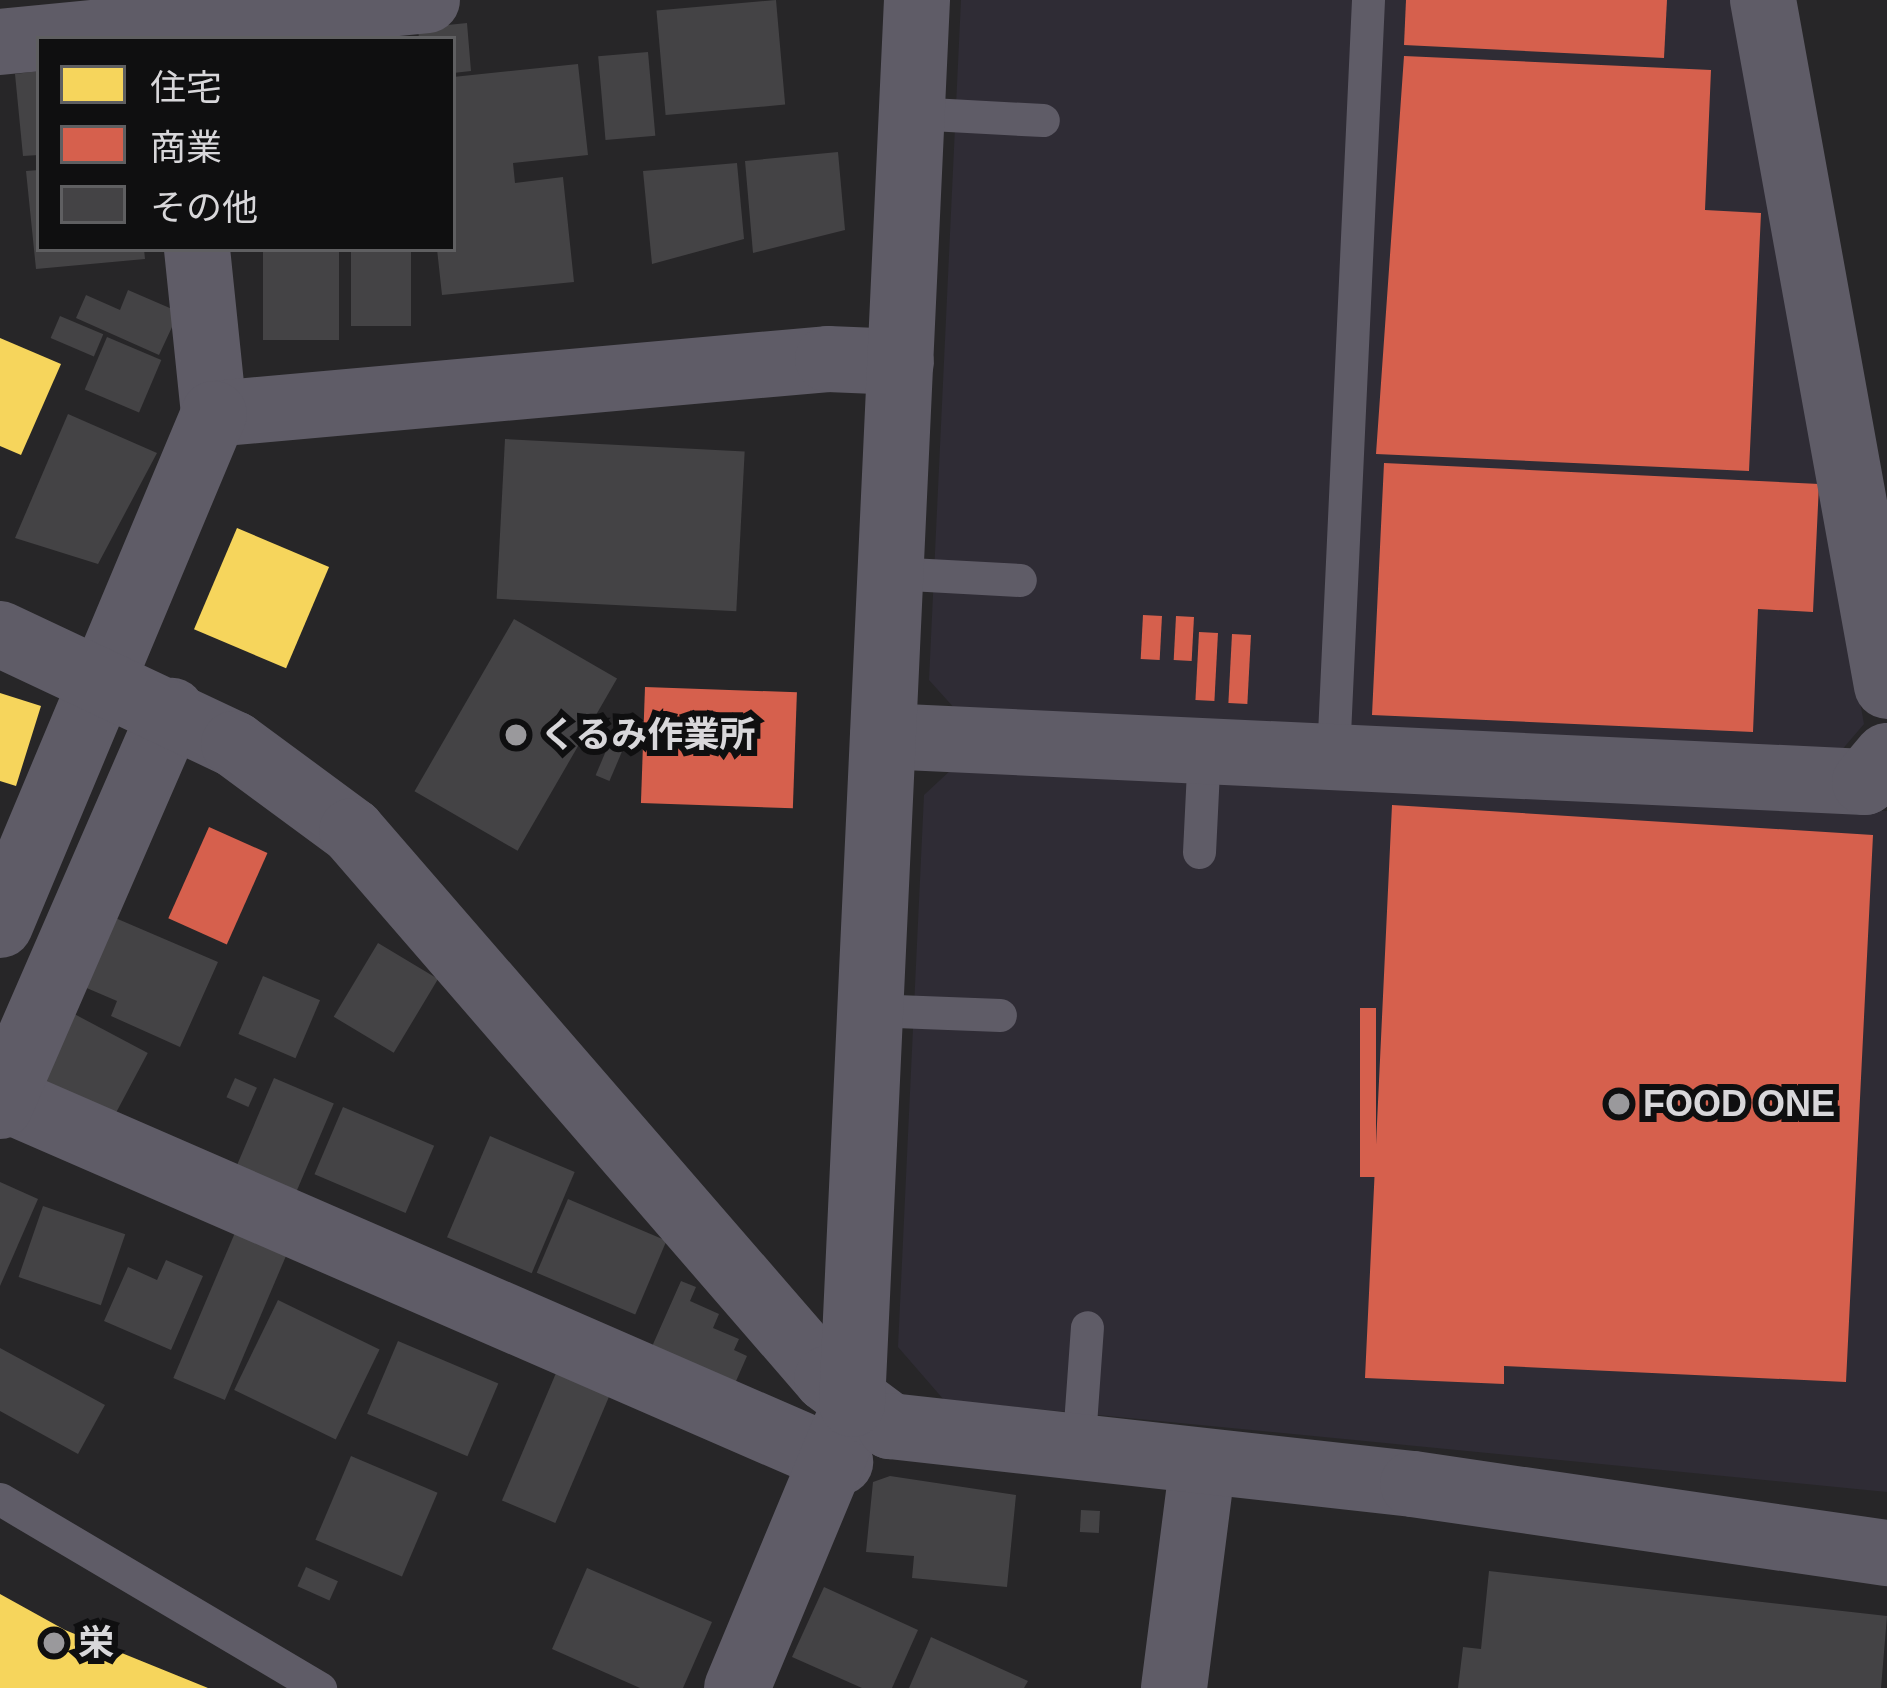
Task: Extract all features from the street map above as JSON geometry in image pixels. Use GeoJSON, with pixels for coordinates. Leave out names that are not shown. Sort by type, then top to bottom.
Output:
{"type":"FeatureCollection","features":[{"type":"Feature","properties":{"kind":"street"},"geometry":{"type":"LineString","coordinates":[[55,36],[427,0]]}},
{"type":"Feature","properties":{"kind":"street"},"geometry":{"type":"LineString","coordinates":[[737,1688],[846,1433],[917,0]]}},
{"type":"Feature","properties":{"kind":"street"},"geometry":{"type":"LineString","coordinates":[[1763,0],[1887,686]]}},
{"type":"Feature","properties":{"kind":"street"},"geometry":{"type":"LineString","coordinates":[[0,42],[36,38]]}},
{"type":"Feature","properties":{"kind":"street"},"geometry":{"type":"LineString","coordinates":[[0,926],[214,414],[197,252]]}},
{"type":"Feature","properties":{"kind":"street"},"geometry":{"type":"LineString","coordinates":[[214,414],[828,359],[901,362]]}},
{"type":"Feature","properties":{"kind":"street"},"geometry":{"type":"LineString","coordinates":[[0,634],[172,711],[295,786],[406,882],[846,1433]]}},
{"type":"Feature","properties":{"kind":"street"},"geometry":{"type":"LineString","coordinates":[[172,711],[2,1102],[846,1433],[916,1435],[1203,1463],[1887,1553]]}},
{"type":"Feature","properties":{"kind":"street"},"geometry":{"type":"LineString","coordinates":[[883,736],[1865,782],[1887,756]]}},
{"type":"Feature","properties":{"kind":"street"},"geometry":{"type":"LineString","coordinates":[[1174,1688],[1203,1463]]}},
{"type":"Feature","properties":{"kind":"lane"},"geometry":{"type":"LineString","coordinates":[[1333,756],[1368,0]]}},
{"type":"Feature","properties":{"kind":"lane"},"geometry":{"type":"LineString","coordinates":[[912,113],[1042,120]]}},
{"type":"Feature","properties":{"kind":"lane"},"geometry":{"type":"LineString","coordinates":[[891,573],[1021,580]]}},
{"type":"Feature","properties":{"kind":"lane"},"geometry":{"type":"LineString","coordinates":[[1198,852],[1204,751]]}},
{"type":"Feature","properties":{"kind":"lane"},"geometry":{"type":"LineString","coordinates":[[870,1010],[1000,1015]]}},
{"type":"Feature","properties":{"kind":"lane"},"geometry":{"type":"LineString","coordinates":[[1078,1452],[1087,1327]]}},
{"type":"Feature","properties":{"kind":"lane"},"geometry":{"type":"LineString","coordinates":[[0,1498],[320,1688]]}},
{"type":"Feature","properties":{"kind":"shaded area"},"geometry":{"type":"Polygon","coordinates":[[[961,0],[1734,0],[1864,724],[1840,752],[956,710],[929,680],[961,0]]]}},
{"type":"Feature","properties":{"kind":"shaded area"},"geometry":{"type":"Polygon","coordinates":[[[953,768],[1887,811],[1887,1492],[944,1400],[898,1347],[924,795],[953,768]]]}},
{"type":"Feature","properties":{"kind":"building: 住宅"},"geometry":{"type":"Polygon","coordinates":[[[0,338],[61,364],[21,455],[0,446],[0,338]]]}},
{"type":"Feature","properties":{"kind":"building: 住宅"},"geometry":{"type":"Polygon","coordinates":[[[237,528],[329,567],[286,668],[194,629],[237,528]]]}},
{"type":"Feature","properties":{"kind":"building: 住宅"},"geometry":{"type":"Polygon","coordinates":[[[0,693],[41,706],[16,786],[0,781],[0,693]]]}},
{"type":"Feature","properties":{"kind":"building: 住宅","name":"栄"},"geometry":{"type":"Polygon","coordinates":[[[0,1594],[65,1630],[208,1688],[0,1688],[0,1594]]]}},
{"type":"Feature","properties":{"kind":"building: 商業"},"geometry":{"type":"Polygon","coordinates":[[[1406,0],[1667,0],[1664,58],[1404,45],[1406,0]]]}},
{"type":"Feature","properties":{"kind":"building: 商業"},"geometry":{"type":"Polygon","coordinates":[[[1404,56],[1711,70],[1705,210],[1761,213],[1749,471],[1376,454],[1404,56]]]}},
{"type":"Feature","properties":{"kind":"building: 商業"},"geometry":{"type":"Polygon","coordinates":[[[1384,463],[1819,484],[1813,612],[1758,609],[1753,732],[1372,715],[1384,463]]]}},
{"type":"Feature","properties":{"kind":"building: 商業"},"geometry":{"type":"Polygon","coordinates":[[[1143,615],[1162,616],[1160,660],[1141,659],[1143,615]]]}},
{"type":"Feature","properties":{"kind":"building: 商業"},"geometry":{"type":"Polygon","coordinates":[[[1176,616],[1194,617],[1192,661],[1174,660],[1176,616]]]}},
{"type":"Feature","properties":{"kind":"building: 商業"},"geometry":{"type":"Polygon","coordinates":[[[1199,632],[1218,633],[1214,701],[1195,700],[1199,632]]]}},
{"type":"Feature","properties":{"kind":"building: 商業"},"geometry":{"type":"Polygon","coordinates":[[[1232,634],[1251,635],[1247,704],[1228,703],[1232,634]]]}},
{"type":"Feature","properties":{"kind":"building: 商業"},"geometry":{"type":"Polygon","coordinates":[[[645,687],[797,692],[793,808],[641,803],[645,687]]]}},
{"type":"Feature","properties":{"kind":"building: 商業","name":"FOOD ONE"},"geometry":{"type":"Polygon","coordinates":[[[1392,805],[1873,835],[1846,1382],[1504,1366],[1504,1384],[1365,1378],[1392,805]]]}},
{"type":"Feature","properties":{"kind":"building: 商業"},"geometry":{"type":"Polygon","coordinates":[[[209,827],[267,853],[227,944],[168,918],[209,827]]]}},
{"type":"Feature","properties":{"kind":"building: 商業"},"geometry":{"type":"Polygon","coordinates":[[[1360,1008],[1376,1008],[1376,1177],[1360,1177],[1360,1008]]]}},
{"type":"Feature","properties":{"kind":"building: その他"},"geometry":{"type":"Polygon","coordinates":[[[776,0],[785,105],[666,115],[656,10],[776,0]]]}},
{"type":"Feature","properties":{"kind":"building: その他"},"geometry":{"type":"Polygon","coordinates":[[[467,23],[471,71],[456,73],[456,36],[419,36],[418,28],[467,23]]]}},
{"type":"Feature","properties":{"kind":"building: その他"},"geometry":{"type":"Polygon","coordinates":[[[648,52],[655,136],[606,140],[598,56],[648,52]]]}},
{"type":"Feature","properties":{"kind":"building: その他"},"geometry":{"type":"Polygon","coordinates":[[[578,64],[588,155],[513,163],[515,183],[563,177],[574,282],[442,295],[437,252],[456,252],[456,77],[578,64]]]}},
{"type":"Feature","properties":{"kind":"building: その他"},"geometry":{"type":"Polygon","coordinates":[[[36,71],[36,155],[23,156],[15,74],[36,71]]]}},
{"type":"Feature","properties":{"kind":"building: その他"},"geometry":{"type":"Polygon","coordinates":[[[838,152],[845,230],[753,253],[745,161],[838,152]]]}},
{"type":"Feature","properties":{"kind":"building: その他"},"geometry":{"type":"Polygon","coordinates":[[[737,163],[744,239],[652,264],[643,171],[737,163]]]}},
{"type":"Feature","properties":{"kind":"building: その他"},"geometry":{"type":"Polygon","coordinates":[[[36,170],[36,252],[144,252],[145,259],[36,269],[26,171],[36,170]]]}},
{"type":"Feature","properties":{"kind":"building: その他"},"geometry":{"type":"Polygon","coordinates":[[[263,252],[339,252],[339,340],[263,340],[263,252]]]}},
{"type":"Feature","properties":{"kind":"building: その他"},"geometry":{"type":"Polygon","coordinates":[[[351,252],[411,252],[411,326],[351,326],[351,252]]]}},
{"type":"Feature","properties":{"kind":"building: その他"},"geometry":{"type":"Polygon","coordinates":[[[128,290],[179,312],[159,355],[76,318],[86,295],[120,310],[128,290]]]}},
{"type":"Feature","properties":{"kind":"building: その他"},"geometry":{"type":"Polygon","coordinates":[[[60,316],[103,334],[94,356],[51,338],[60,316]]]}},
{"type":"Feature","properties":{"kind":"building: その他"},"geometry":{"type":"Polygon","coordinates":[[[107,337],[161,360],[139,413],[85,389],[107,337]]]}},
{"type":"Feature","properties":{"kind":"building: その他"},"geometry":{"type":"Polygon","coordinates":[[[68,414],[157,453],[98,564],[15,538],[68,414]]]}},
{"type":"Feature","properties":{"kind":"building: その他"},"geometry":{"type":"Polygon","coordinates":[[[505,439],[745,452],[736,611],[497,599],[505,439]]]}},
{"type":"Feature","properties":{"kind":"building: その他","name":"くるみ作業所"},"geometry":{"type":"Polygon","coordinates":[[[514,619],[617,678],[518,851],[414,791],[514,619]]]}},
{"type":"Feature","properties":{"kind":"building: その他"},"geometry":{"type":"Polygon","coordinates":[[[614,732],[628,738],[609,781],[596,775],[614,732]]]}},
{"type":"Feature","properties":{"kind":"building: その他"},"geometry":{"type":"Polygon","coordinates":[[[106,914],[218,962],[180,1047],[111,1016],[117,1001],[75,983],[106,914]]]}},
{"type":"Feature","properties":{"kind":"building: その他"},"geometry":{"type":"Polygon","coordinates":[[[378,943],[438,979],[394,1053],[334,1017],[378,943]]]}},
{"type":"Feature","properties":{"kind":"building: その他"},"geometry":{"type":"Polygon","coordinates":[[[263,976],[320,1000],[295,1058],[238,1034],[263,976]]]}},
{"type":"Feature","properties":{"kind":"building: その他"},"geometry":{"type":"Polygon","coordinates":[[[63,1008],[148,1053],[110,1125],[25,1080],[63,1008]]]}},
{"type":"Feature","properties":{"kind":"building: その他"},"geometry":{"type":"Polygon","coordinates":[[[235,1078],[257,1088],[248,1107],[226,1097],[235,1078]]]}},
{"type":"Feature","properties":{"kind":"building: その他"},"geometry":{"type":"Polygon","coordinates":[[[274,1078],[334,1103],[296,1193],[236,1167],[274,1078]]]}},
{"type":"Feature","properties":{"kind":"building: その他"},"geometry":{"type":"Polygon","coordinates":[[[343,1107],[434,1146],[406,1213],[314,1174],[343,1107]]]}},
{"type":"Feature","properties":{"kind":"building: その他"},"geometry":{"type":"Polygon","coordinates":[[[490,1136],[575,1172],[532,1273],[447,1237],[490,1136]]]}},
{"type":"Feature","properties":{"kind":"building: その他"},"geometry":{"type":"Polygon","coordinates":[[[0,1182],[38,1199],[0,1286],[0,1182]]]}},
{"type":"Feature","properties":{"kind":"building: その他"},"geometry":{"type":"Polygon","coordinates":[[[568,1199],[666,1241],[635,1314],[537,1273],[568,1199]]]}},
{"type":"Feature","properties":{"kind":"building: その他"},"geometry":{"type":"Polygon","coordinates":[[[43,1206],[125,1234],[101,1305],[19,1277],[43,1206]]]}},
{"type":"Feature","properties":{"kind":"building: その他"},"geometry":{"type":"Polygon","coordinates":[[[237,1228],[289,1250],[225,1400],[173,1378],[237,1228]]]}},
{"type":"Feature","properties":{"kind":"building: その他"},"geometry":{"type":"Polygon","coordinates":[[[166,1260],[203,1276],[171,1350],[104,1321],[128,1267],[157,1280],[166,1260]]]}},
{"type":"Feature","properties":{"kind":"building: その他"},"geometry":{"type":"Polygon","coordinates":[[[681,1281],[696,1287],[690,1301],[719,1314],[713,1328],[739,1339],[734,1350],[747,1356],[733,1388],[650,1351],[681,1281]]]}},
{"type":"Feature","properties":{"kind":"building: その他"},"geometry":{"type":"Polygon","coordinates":[[[278,1300],[380,1350],[336,1439],[234,1390],[278,1300]]]}},
{"type":"Feature","properties":{"kind":"building: その他"},"geometry":{"type":"Polygon","coordinates":[[[398,1341],[498,1384],[467,1456],[367,1414],[398,1341]]]}},
{"type":"Feature","properties":{"kind":"building: その他"},"geometry":{"type":"Polygon","coordinates":[[[0,1348],[105,1405],[78,1454],[0,1411],[0,1348]]]}},
{"type":"Feature","properties":{"kind":"building: その他"},"geometry":{"type":"Polygon","coordinates":[[[559,1366],[612,1389],[555,1523],[502,1500],[559,1366]]]}},
{"type":"Feature","properties":{"kind":"building: その他"},"geometry":{"type":"Polygon","coordinates":[[[351,1456],[438,1493],[402,1576],[315,1540],[351,1456]]]}},
{"type":"Feature","properties":{"kind":"building: その他"},"geometry":{"type":"Polygon","coordinates":[[[890,1476],[1016,1495],[1007,1587],[912,1578],[914,1556],[866,1552],[873,1482],[890,1476]]]}},
{"type":"Feature","properties":{"kind":"building: その他"},"geometry":{"type":"Polygon","coordinates":[[[1081,1510],[1100,1511],[1099,1533],[1080,1532],[1081,1510]]]}},
{"type":"Feature","properties":{"kind":"building: その他"},"geometry":{"type":"Polygon","coordinates":[[[306,1567],[338,1581],[329,1600],[297,1586],[306,1567]]]}},
{"type":"Feature","properties":{"kind":"building: その他"},"geometry":{"type":"Polygon","coordinates":[[[587,1568],[712,1622],[683,1688],[640,1688],[552,1649],[587,1568]]]}},
{"type":"Feature","properties":{"kind":"building: その他"},"geometry":{"type":"Polygon","coordinates":[[[1489,1571],[1887,1616],[1881,1688],[1458,1688],[1463,1647],[1481,1649],[1489,1571]]]}},
{"type":"Feature","properties":{"kind":"building: その他"},"geometry":{"type":"Polygon","coordinates":[[[824,1587],[918,1630],[892,1688],[862,1688],[792,1657],[824,1587]]]}},
{"type":"Feature","properties":{"kind":"building: その他"},"geometry":{"type":"Polygon","coordinates":[[[931,1637],[1028,1681],[1024,1688],[909,1688],[931,1637]]]}},
{"type":"Feature","properties":{"kind":"place","name":"くるみ作業所"},"geometry":{"type":"Point","coordinates":[516,735]}},
{"type":"Feature","properties":{"kind":"place","name":"FOOD ONE"},"geometry":{"type":"Point","coordinates":[1619,1104]}},
{"type":"Feature","properties":{"kind":"place","name":"栄"},"geometry":{"type":"Point","coordinates":[54,1643]}}]}
